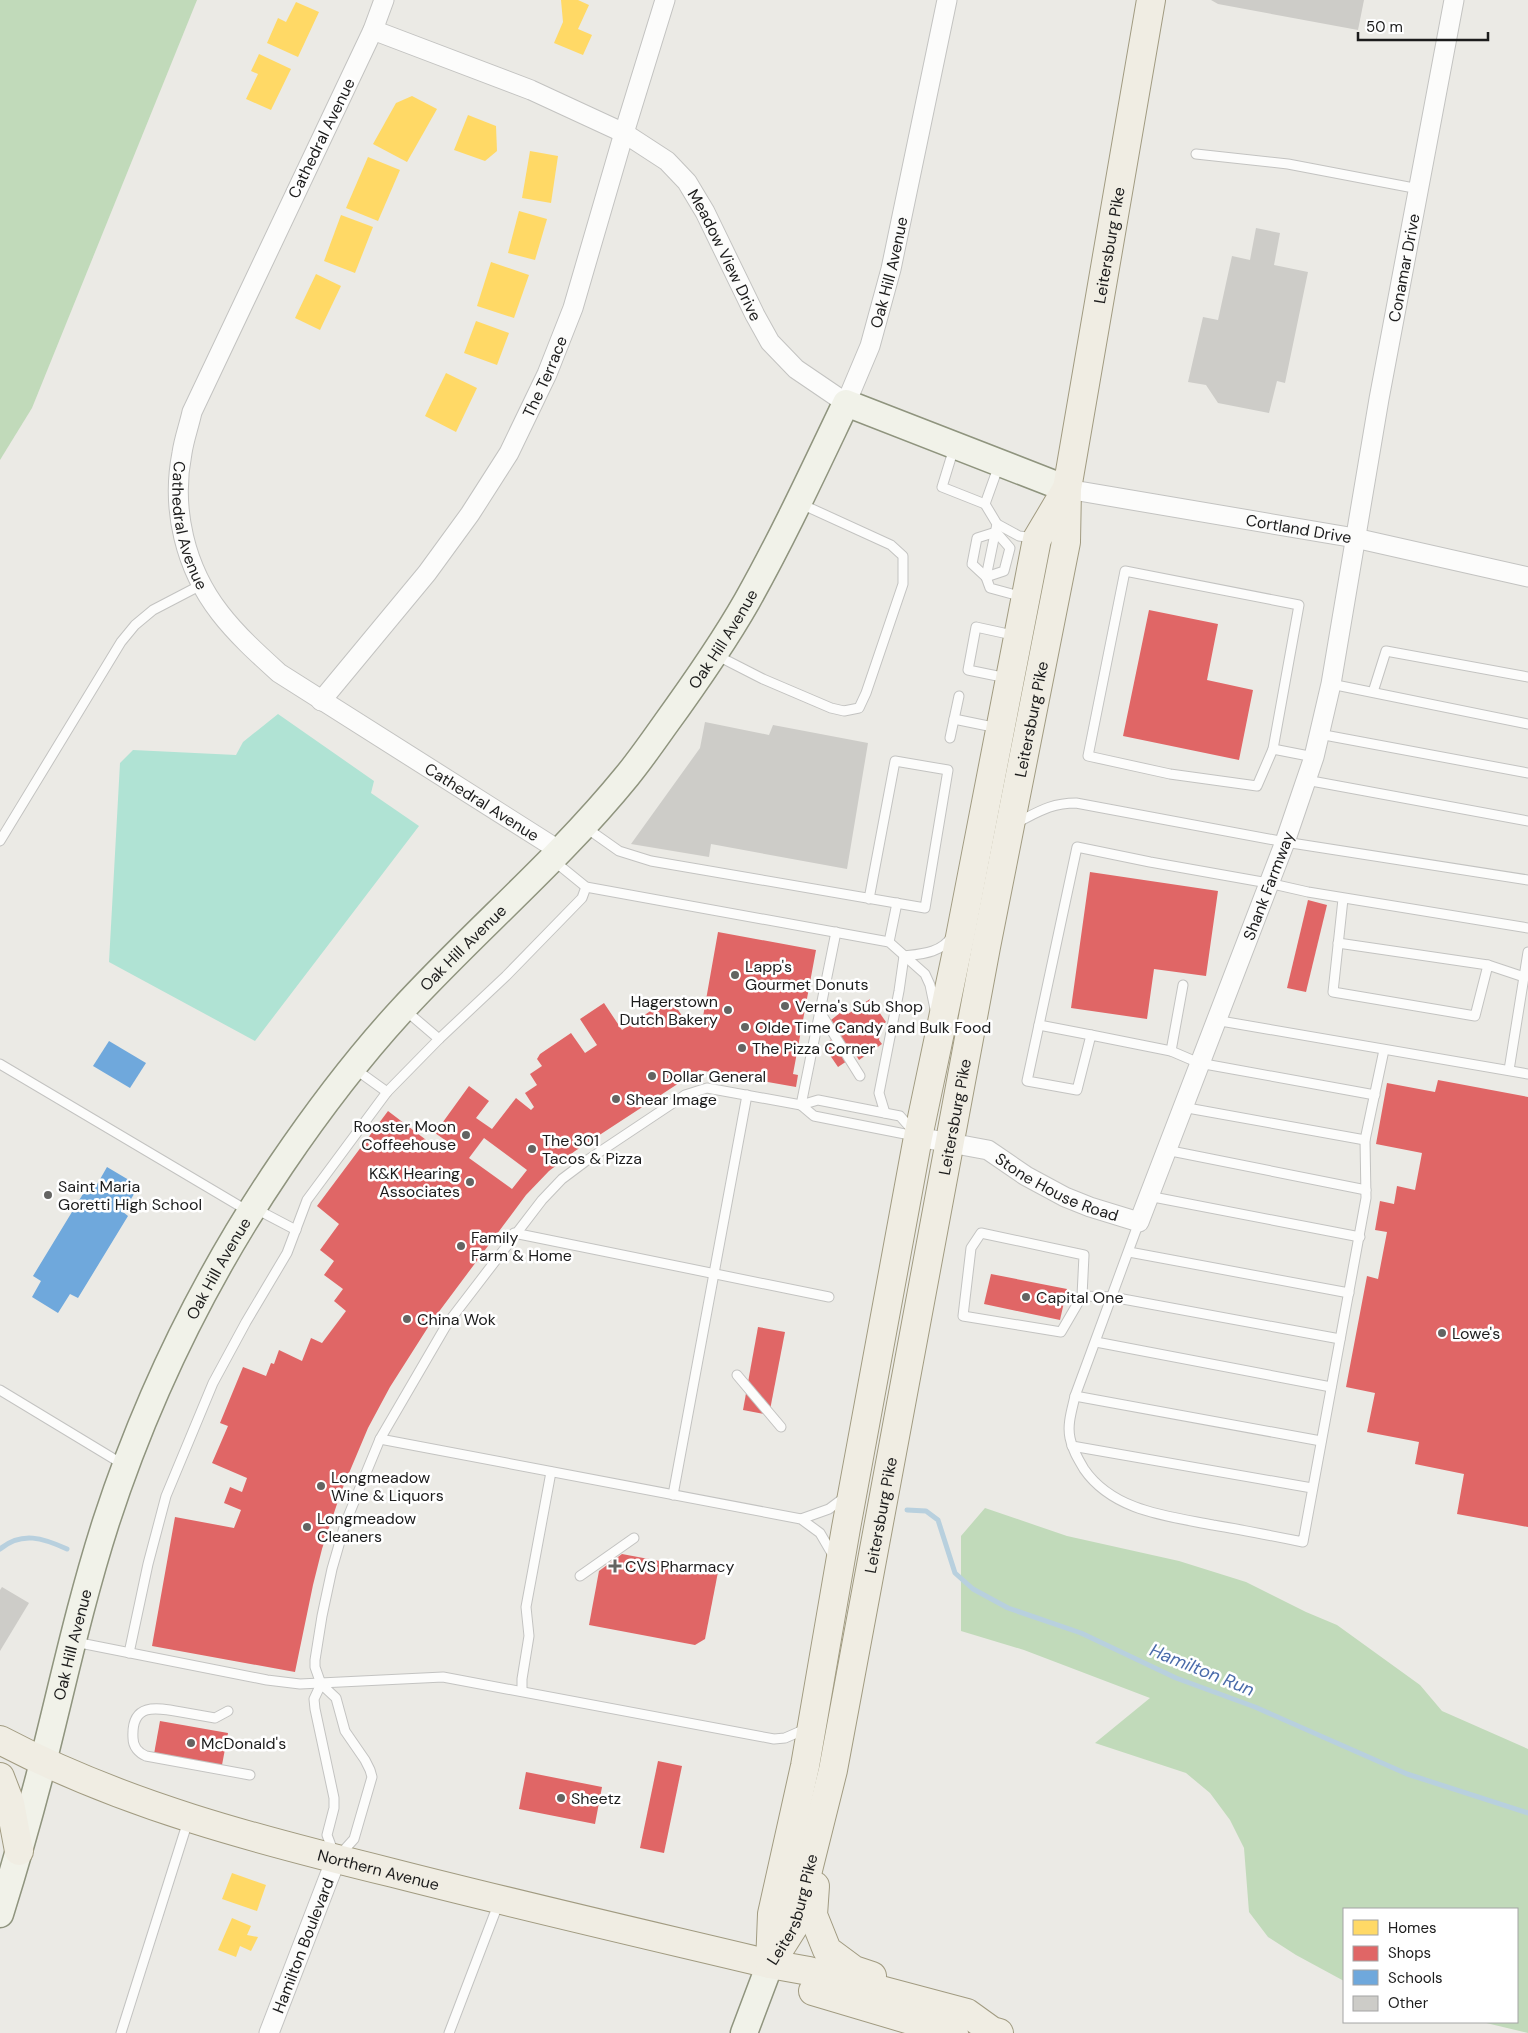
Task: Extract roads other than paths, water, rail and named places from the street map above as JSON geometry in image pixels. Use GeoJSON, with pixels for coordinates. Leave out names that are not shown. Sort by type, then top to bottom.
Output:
{"type":"FeatureCollection","features":[{"type":"Feature","properties":{"kind":"main road","name":"Leitersburg Pike"},"geometry":{"type":"LineString","coordinates":[[770,1964],[794,1926],[833,1770],[986,947],[1066,542],[1067,489],[1150,0]]}},
{"type":"Feature","properties":{"kind":"main road","name":"Leitersburg Pike"},"geometry":{"type":"LineString","coordinates":[[770,1964],[772,1914],[805,1766],[839,1566],[918,1137],[964,916],[1037,539],[1067,489]]}},
{"type":"Feature","properties":{"kind":"main road","name":"Northern Avenue"},"geometry":{"type":"LineString","coordinates":[[0,1740],[43,1762],[116,1794],[188,1819],[336,1859],[500,1900],[770,1964],[809,1971],[914,1998],[967,2013],[988,2033]]}},
{"type":"Feature","properties":{"kind":"main road"},"geometry":{"type":"LineString","coordinates":[[833,1770],[817,1872],[813,1915],[827,1950],[854,1970],[904,1986],[914,1998]]}},
{"type":"Feature","properties":{"kind":"main road"},"geometry":{"type":"LineString","coordinates":[[0,1777],[10,1803],[19,1851]]}},
{"type":"Feature","properties":{"kind":"main road"},"geometry":{"type":"LineString","coordinates":[[770,1964],[794,1985],[929,2029],[954,2033]]}},
{"type":"Feature","properties":{"kind":"street","name":"Cathedral Avenue"},"geometry":{"type":"LineString","coordinates":[[384,0],[373,30],[192,412],[182,453],[178,486],[181,520],[188,556],[201,585],[220,612],[240,637],[279,673],[556,855]]}},
{"type":"Feature","properties":{"kind":"street","name":"The Terrace"},"geometry":{"type":"LineString","coordinates":[[321,701],[427,573],[470,514],[509,453],[547,374],[573,308],[665,0]]}},
{"type":"Feature","properties":{"kind":"street","name":"Oak Hill Avenue"},"geometry":{"type":"LineString","coordinates":[[0,1914],[19,1851],[104,1529],[126,1466],[186,1328],[214,1272],[252,1210],[281,1165],[353,1068],[403,1009],[556,855],[627,776],[693,687],[745,605],[798,503],[846,404],[870,346],[891,269],[947,0]]}},
{"type":"Feature","properties":{"kind":"street","name":"Conamar Drive"},"geometry":{"type":"LineString","coordinates":[[1355,538],[1454,0]]}},
{"type":"Feature","properties":{"kind":"street","name":"Meadow View Drive"},"geometry":{"type":"LineString","coordinates":[[373,30],[531,90],[624,133],[667,161],[687,182],[706,212],[755,315],[770,342],[796,369],[846,404],[1067,489]]}},
{"type":"Feature","properties":{"kind":"street","name":"Cortland Drive"},"geometry":{"type":"LineString","coordinates":[[1067,489],[1355,538],[1528,577]]}},
{"type":"Feature","properties":{"kind":"street","name":"Shank Farmway"},"geometry":{"type":"LineString","coordinates":[[1139,1222],[1215,1020],[1285,842],[1314,757],[1331,684],[1355,538]]}},
{"type":"Feature","properties":{"kind":"street","name":"Stone House Road"},"geometry":{"type":"LineString","coordinates":[[918,1137],[988,1150],[1026,1176],[1065,1197],[1139,1222]]}},
{"type":"Feature","properties":{"kind":"street","name":"Hamilton Boulevard"},"geometry":{"type":"LineString","coordinates":[[269,2033],[336,1859]]}},
{"type":"Feature","properties":{"kind":"street"},"geometry":{"type":"LineString","coordinates":[[744,2033],[770,1964]]}},
{"type":"Feature","properties":{"kind":"lane"},"geometry":{"type":"LineString","coordinates":[[1196,154],[1288,164],[1419,189]]}},
{"type":"Feature","properties":{"kind":"lane"},"geometry":{"type":"LineString","coordinates":[[955,446],[942,487],[985,504],[996,528],[1010,548],[1004,571],[986,578]]}},
{"type":"Feature","properties":{"kind":"lane"},"geometry":{"type":"LineString","coordinates":[[985,504],[1000,463]]}},
{"type":"Feature","properties":{"kind":"lane"},"geometry":{"type":"LineString","coordinates":[[714,654],[763,680],[831,708],[844,711],[859,708],[866,693],[903,584],[903,556],[892,544],[798,503]]}},
{"type":"Feature","properties":{"kind":"lane"},"geometry":{"type":"LineString","coordinates":[[986,578],[996,528]]}},
{"type":"Feature","properties":{"kind":"lane"},"geometry":{"type":"LineString","coordinates":[[1026,598],[990,588],[986,578],[972,564],[977,538],[996,528],[1019,536],[1037,539]]}},
{"type":"Feature","properties":{"kind":"lane"},"geometry":{"type":"LineString","coordinates":[[1125,571],[1299,605],[1273,748],[1257,786],[1170,774],[1088,756],[1125,571]]}},
{"type":"Feature","properties":{"kind":"lane"},"geometry":{"type":"LineString","coordinates":[[0,841],[121,642],[135,625],[153,610],[201,585]]}},
{"type":"Feature","properties":{"kind":"lane"},"geometry":{"type":"LineString","coordinates":[[1010,678],[968,670],[976,628],[1018,636]]}},
{"type":"Feature","properties":{"kind":"lane"},"geometry":{"type":"LineString","coordinates":[[1373,692],[1386,651],[1528,677]]}},
{"type":"Feature","properties":{"kind":"lane"},"geometry":{"type":"LineString","coordinates":[[1331,684],[1528,724]]}},
{"type":"Feature","properties":{"kind":"lane"},"geometry":{"type":"LineString","coordinates":[[950,738],[959,696]]}},
{"type":"Feature","properties":{"kind":"lane"},"geometry":{"type":"LineString","coordinates":[[954,719],[1000,728]]}},
{"type":"Feature","properties":{"kind":"lane"},"geometry":{"type":"LineString","coordinates":[[1319,734],[1528,773]]}},
{"type":"Feature","properties":{"kind":"lane"},"geometry":{"type":"LineString","coordinates":[[1273,748],[1314,757]]}},
{"type":"Feature","properties":{"kind":"lane"},"geometry":{"type":"LineString","coordinates":[[583,826],[620,851],[651,861],[869,899],[925,908],[948,770],[895,761],[869,899]]}},
{"type":"Feature","properties":{"kind":"lane"},"geometry":{"type":"LineString","coordinates":[[1306,780],[1528,821]]}},
{"type":"Feature","properties":{"kind":"lane"},"geometry":{"type":"LineString","coordinates":[[1011,826],[1060,803],[1076,803],[1285,842],[1528,880]]}},
{"type":"Feature","properties":{"kind":"lane"},"geometry":{"type":"LineString","coordinates":[[1091,1036],[1077,1090],[1027,1081],[1077,847],[1343,899],[1528,928]]}},
{"type":"Feature","properties":{"kind":"lane"},"geometry":{"type":"LineString","coordinates":[[556,855],[586,887],[889,942],[919,968],[928,979],[939,1036]]}},
{"type":"Feature","properties":{"kind":"lane"},"geometry":{"type":"LineString","coordinates":[[128,1653],[150,1555],[166,1496],[213,1383],[287,1253],[304,1204],[387,1092],[562,919],[582,898],[586,887]]}},
{"type":"Feature","properties":{"kind":"lane"},"geometry":{"type":"LineString","coordinates":[[1343,899],[1333,992],[1475,1016],[1488,965]]}},
{"type":"Feature","properties":{"kind":"lane"},"geometry":{"type":"LineString","coordinates":[[889,942],[897,903]]}},
{"type":"Feature","properties":{"kind":"lane"},"geometry":{"type":"LineString","coordinates":[[904,956],[929,952],[943,945],[950,939],[964,916]]}},
{"type":"Feature","properties":{"kind":"lane"},"geometry":{"type":"LineString","coordinates":[[801,1105],[836,932]]}},
{"type":"Feature","properties":{"kind":"lane"},"geometry":{"type":"LineString","coordinates":[[1338,943],[1488,965],[1524,977]]}},
{"type":"Feature","properties":{"kind":"lane"},"geometry":{"type":"LineString","coordinates":[[1509,1070],[1528,952]]}},
{"type":"Feature","properties":{"kind":"lane"},"geometry":{"type":"LineString","coordinates":[[885,1113],[879,1093],[904,956]]}},
{"type":"Feature","properties":{"kind":"lane"},"geometry":{"type":"LineString","coordinates":[[1171,1050],[1183,985]]}},
{"type":"Feature","properties":{"kind":"lane"},"geometry":{"type":"LineString","coordinates":[[403,1009],[439,1039]]}},
{"type":"Feature","properties":{"kind":"lane"},"geometry":{"type":"LineString","coordinates":[[820,1012],[860,1076]]}},
{"type":"Feature","properties":{"kind":"lane"},"geometry":{"type":"LineString","coordinates":[[1215,1020],[1528,1074]]}},
{"type":"Feature","properties":{"kind":"lane"},"geometry":{"type":"LineString","coordinates":[[1039,1025],[1171,1050],[1200,1063],[1375,1095]]}},
{"type":"Feature","properties":{"kind":"lane"},"geometry":{"type":"LineString","coordinates":[[1139,1222],[1075,1396],[1069,1422],[1069,1436],[1077,1459],[1101,1490],[1122,1502],[1168,1516],[1303,1542],[1320,1441],[1360,1238],[1366,1190],[1365,1140],[1384,1050]]}},
{"type":"Feature","properties":{"kind":"lane"},"geometry":{"type":"LineString","coordinates":[[0,1064],[252,1210],[296,1230]]}},
{"type":"Feature","properties":{"kind":"lane"},"geometry":{"type":"LineString","coordinates":[[353,1068],[387,1092]]}},
{"type":"Feature","properties":{"kind":"lane"},"geometry":{"type":"LineString","coordinates":[[321,1684],[314,1699],[334,1798],[334,1808],[327,1834],[336,1859],[354,1839],[372,1777],[365,1760],[345,1731],[336,1698],[321,1684],[315,1668],[332,1569],[345,1524],[380,1440],[448,1324],[514,1233],[542,1200],[572,1171],[685,1095],[710,1088],[801,1105],[818,1100],[900,1116],[918,1137]]}},
{"type":"Feature","properties":{"kind":"lane"},"geometry":{"type":"LineString","coordinates":[[673,1495],[748,1095]]}},
{"type":"Feature","properties":{"kind":"lane"},"geometry":{"type":"LineString","coordinates":[[801,1105],[814,1116],[918,1137]]}},
{"type":"Feature","properties":{"kind":"lane"},"geometry":{"type":"LineString","coordinates":[[1182,1107],[1365,1140]]}},
{"type":"Feature","properties":{"kind":"lane"},"geometry":{"type":"LineString","coordinates":[[1166,1150],[1366,1190]]}},
{"type":"Feature","properties":{"kind":"lane"},"geometry":{"type":"LineString","coordinates":[[1148,1196],[1360,1238]]}},
{"type":"Feature","properties":{"kind":"lane"},"geometry":{"type":"LineString","coordinates":[[514,1233],[829,1297]]}},
{"type":"Feature","properties":{"kind":"lane"},"geometry":{"type":"LineString","coordinates":[[981,1233],[1084,1255],[1082,1296],[1061,1332],[963,1316],[972,1248],[981,1233]]}},
{"type":"Feature","properties":{"kind":"lane"},"geometry":{"type":"LineString","coordinates":[[1129,1252],[1349,1293]]}},
{"type":"Feature","properties":{"kind":"lane"},"geometry":{"type":"LineString","coordinates":[[1082,1296],[1112,1297],[1340,1339]]}},
{"type":"Feature","properties":{"kind":"lane"},"geometry":{"type":"LineString","coordinates":[[1096,1342],[1332,1387]]}},
{"type":"Feature","properties":{"kind":"lane"},"geometry":{"type":"LineString","coordinates":[[737,1375],[781,1427]]}},
{"type":"Feature","properties":{"kind":"lane"},"geometry":{"type":"LineString","coordinates":[[0,1390],[126,1466]]}},
{"type":"Feature","properties":{"kind":"lane"},"geometry":{"type":"LineString","coordinates":[[1075,1396],[1320,1441]]}},
{"type":"Feature","properties":{"kind":"lane"},"geometry":{"type":"LineString","coordinates":[[380,1440],[801,1519],[820,1533],[839,1566]]}},
{"type":"Feature","properties":{"kind":"lane"},"geometry":{"type":"LineString","coordinates":[[1072,1446],[1312,1488]]}},
{"type":"Feature","properties":{"kind":"lane"},"geometry":{"type":"LineString","coordinates":[[522,1691],[522,1679],[529,1636],[526,1606],[551,1472]]}},
{"type":"Feature","properties":{"kind":"lane"},"geometry":{"type":"LineString","coordinates":[[801,1519],[829,1509],[853,1490]]}},
{"type":"Feature","properties":{"kind":"lane"},"geometry":{"type":"LineString","coordinates":[[580,1576],[634,1538]]}},
{"type":"Feature","properties":{"kind":"lane"},"geometry":{"type":"LineString","coordinates":[[73,1641],[267,1680],[321,1684],[436,1677],[522,1691],[748,1735],[780,1739],[812,1726]]}},
{"type":"Feature","properties":{"kind":"lane"},"geometry":{"type":"LineString","coordinates":[[228,1711],[215,1718],[160,1708],[145,1710],[136,1720],[133,1733],[134,1744],[140,1753],[146,1756],[250,1775]]}},
{"type":"Feature","properties":{"kind":"lane"},"geometry":{"type":"LineString","coordinates":[[121,2033],[188,1819]]}},
{"type":"Feature","properties":{"kind":"lane"},"geometry":{"type":"LineString","coordinates":[[449,2033],[500,1900]]}},
{"type":"Feature","properties":{"kind":"waterway","name":"Hamilton Run"},"geometry":{"type":"LineString","coordinates":[[907,1510],[926,1511],[938,1520],[955,1573],[973,1589],[1008,1608],[1081,1633],[1176,1678],[1255,1707],[1407,1774],[1528,1813]]}},
{"type":"Feature","properties":{"kind":"waterway","name":"Hamilton Run"},"geometry":{"type":"LineString","coordinates":[[0,1549],[8,1543],[25,1538],[41,1539],[67,1549]]}},
{"type":"Feature","properties":{"kind":"place","name":"Lapp's Gourmet Donuts"},"geometry":{"type":"Point","coordinates":[735,975]}},
{"type":"Feature","properties":{"kind":"place","name":"Verna's Sub Shop"},"geometry":{"type":"Point","coordinates":[785,1006]}},
{"type":"Feature","properties":{"kind":"place","name":"Hagerstown Dutch Bakery"},"geometry":{"type":"Point","coordinates":[728,1010]}},
{"type":"Feature","properties":{"kind":"place","name":"Olde Time Candy and Bulk Food"},"geometry":{"type":"Point","coordinates":[745,1027]}},
{"type":"Feature","properties":{"kind":"place","name":"The Pizza Corner"},"geometry":{"type":"Point","coordinates":[742,1048]}},
{"type":"Feature","properties":{"kind":"place","name":"Dollar General"},"geometry":{"type":"Point","coordinates":[652,1076]}},
{"type":"Feature","properties":{"kind":"place","name":"Shear Image"},"geometry":{"type":"Point","coordinates":[616,1099]}},
{"type":"Feature","properties":{"kind":"place","name":"Rooster Moon Coffeehouse"},"geometry":{"type":"Point","coordinates":[466,1135]}},
{"type":"Feature","properties":{"kind":"place","name":"The 301 Tacos & Pizza"},"geometry":{"type":"Point","coordinates":[532,1149]}},
{"type":"Feature","properties":{"kind":"place","name":"K&K Hearing Associates"},"geometry":{"type":"Point","coordinates":[470,1182]}},
{"type":"Feature","properties":{"kind":"place","name":"Saint Maria Goretti High School"},"geometry":{"type":"Point","coordinates":[48,1195]}},
{"type":"Feature","properties":{"kind":"place","name":"Family Farm & Home"},"geometry":{"type":"Point","coordinates":[461,1246]}},
{"type":"Feature","properties":{"kind":"place","name":"Capital One"},"geometry":{"type":"Point","coordinates":[1026,1297]}},
{"type":"Feature","properties":{"kind":"place","name":"China Wok"},"geometry":{"type":"Point","coordinates":[407,1319]}},
{"type":"Feature","properties":{"kind":"place","name":"Lowe's"},"geometry":{"type":"Point","coordinates":[1442,1333]}},
{"type":"Feature","properties":{"kind":"place","name":"Longmeadow Wine & Liquors"},"geometry":{"type":"Point","coordinates":[321,1486]}},
{"type":"Feature","properties":{"kind":"place","name":"Longmeadow Cleaners"},"geometry":{"type":"Point","coordinates":[307,1527]}},
{"type":"Feature","properties":{"kind":"place","name":"CVS Pharmacy"},"geometry":{"type":"Point","coordinates":[615,1566]}},
{"type":"Feature","properties":{"kind":"place","name":"McDonald's"},"geometry":{"type":"Point","coordinates":[191,1743]}},
{"type":"Feature","properties":{"kind":"place","name":"Sheetz"},"geometry":{"type":"Point","coordinates":[561,1798]}}]}
